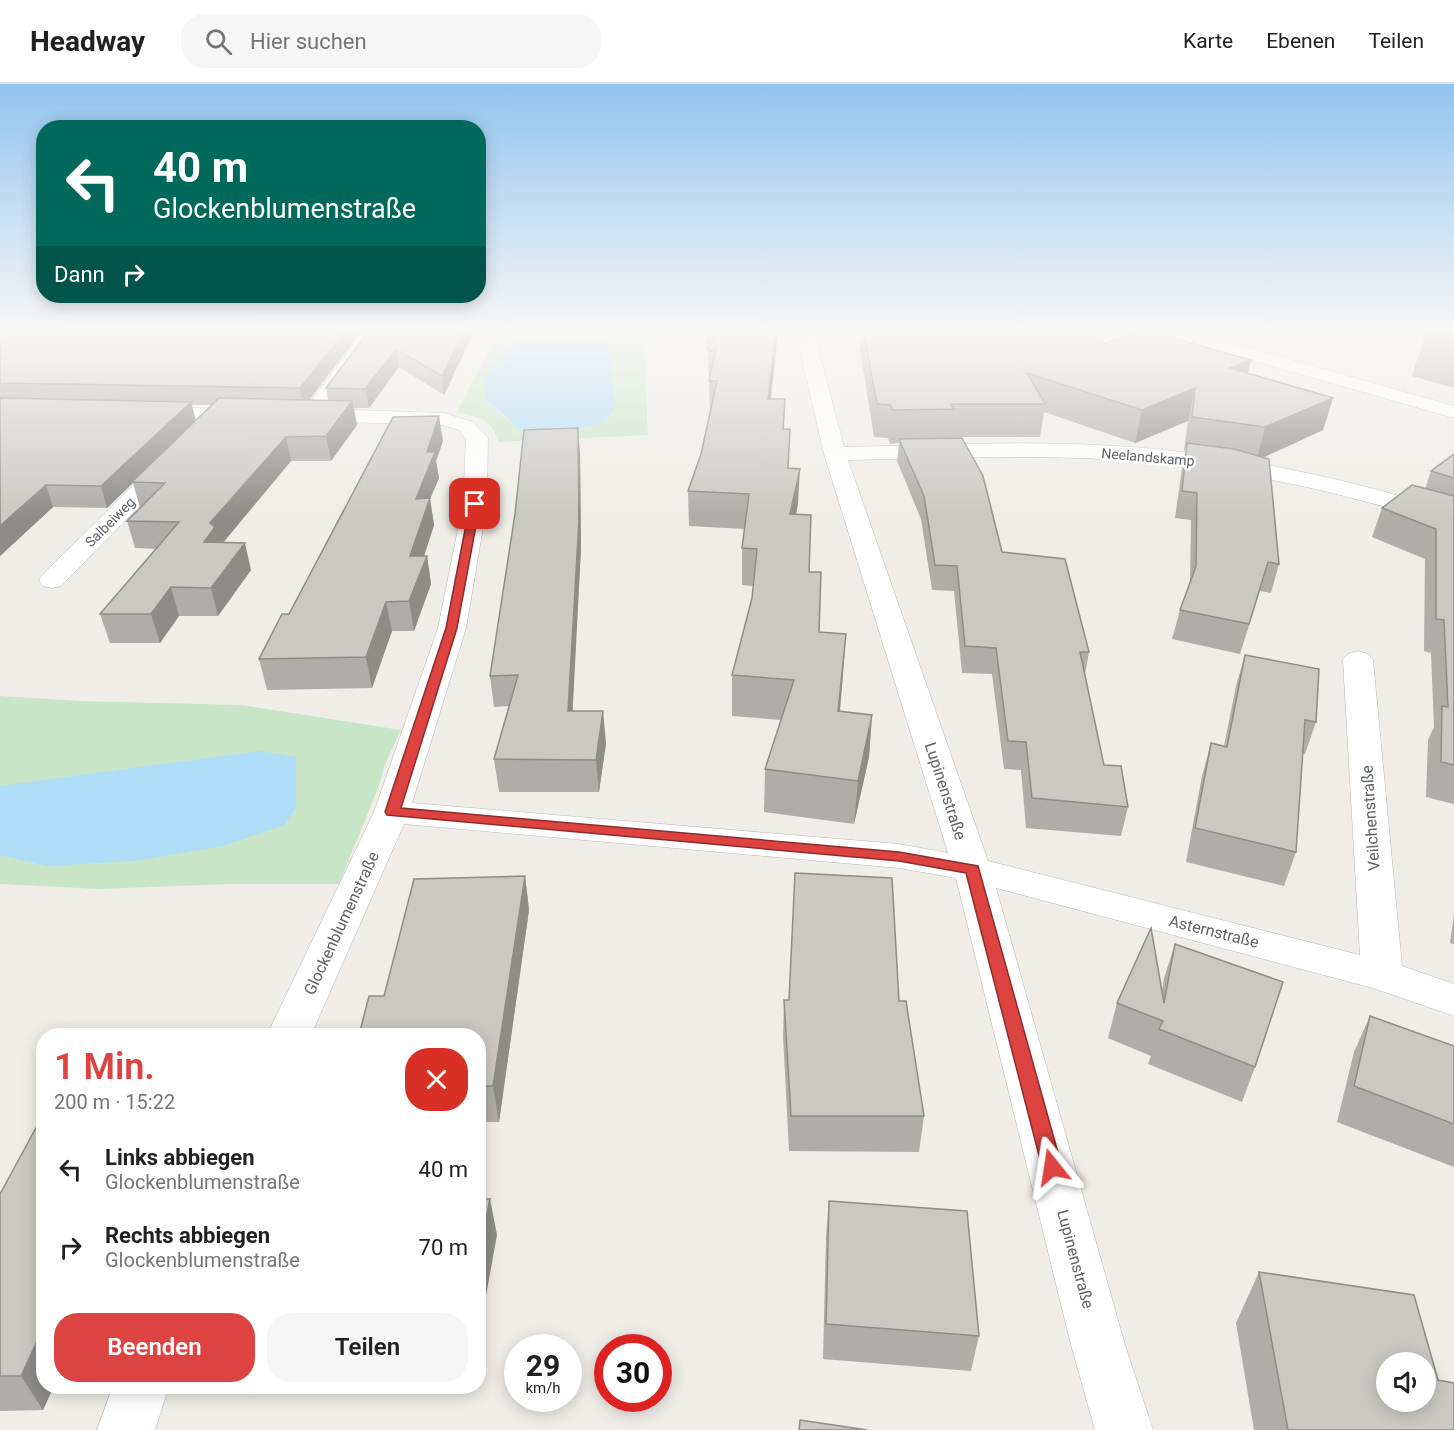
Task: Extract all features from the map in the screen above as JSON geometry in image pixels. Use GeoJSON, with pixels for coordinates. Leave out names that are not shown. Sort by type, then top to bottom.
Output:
{"type":"FeatureCollection","features":[{"type":"Feature","properties":{"kind":"street","name":"Glockenblumenstraße"},"geometry":{"type":"LineString","coordinates":[[292,1028],[392,812],[452,628],[475,504],[477,438],[466,426],[444,419],[299,415],[319,392]]}},
{"type":"Feature","properties":{"kind":"street","name":"Lupinenstraße"},"geometry":{"type":"LineString","coordinates":[[820,392],[835,454],[972,869],[1098,1345],[1124,1430]]}},
{"type":"Feature","properties":{"kind":"street"},"geometry":{"type":"LineString","coordinates":[[1383,392],[1454,412]]}},
{"type":"Feature","properties":{"kind":"street"},"geometry":{"type":"LineString","coordinates":[[126,412],[265,414]]}},
{"type":"Feature","properties":{"kind":"street","name":"Salbeiweg"},"geometry":{"type":"LineString","coordinates":[[52,580],[218,414]]}},
{"type":"Feature","properties":{"kind":"street","name":"Neelandskamp"},"geometry":{"type":"LineString","coordinates":[[835,454],[1063,451],[1155,456],[1234,466],[1316,481],[1415,507],[1454,520]]}},
{"type":"Feature","properties":{"kind":"street","name":"Veilchenstraße"},"geometry":{"type":"LineString","coordinates":[[1358,660],[1382,975]]}},
{"type":"Feature","properties":{"kind":"street"},"geometry":{"type":"LineString","coordinates":[[392,812],[899,856],[972,869]]}},
{"type":"Feature","properties":{"kind":"street","name":"Asternstraße"},"geometry":{"type":"LineString","coordinates":[[972,869],[1382,975],[1454,1000]]}},
{"type":"Feature","properties":{"kind":"street"},"geometry":{"type":"LineString","coordinates":[[126,1430],[138,1394]]}},
{"type":"Feature","properties":{"kind":"green space"},"geometry":{"type":"Polygon","coordinates":[[[467,392],[491,392],[486,401],[521,431],[540,392],[646,392],[648,435],[498,442],[488,423],[471,415],[456,413],[467,392]]]}},
{"type":"Feature","properties":{"kind":"green space"},"geometry":{"type":"Polygon","coordinates":[[[0,696],[80,701],[242,705],[401,730],[385,764],[378,788],[339,884],[231,884],[99,889],[0,884],[0,696]]]}},
{"type":"Feature","properties":{"kind":"water"},"geometry":{"type":"Polygon","coordinates":[[[485,392],[614,392],[616,408],[604,422],[571,431],[520,431],[486,401],[485,392]]]}},
{"type":"Feature","properties":{"kind":"water"},"geometry":{"type":"Polygon","coordinates":[[[259,751],[296,757],[296,808],[284,825],[223,846],[134,861],[47,866],[0,855],[0,786],[259,751]]]}},
{"type":"Feature","properties":{"kind":"building"},"geometry":{"type":"Polygon","coordinates":[[[715,392],[769,392],[768,399],[785,399],[783,429],[790,429],[788,468],[800,469],[790,514],[811,515],[809,572],[821,572],[819,632],[846,634],[838,711],[872,715],[858,781],[765,769],[794,680],[732,675],[752,598],[757,549],[742,548],[749,494],[688,491],[701,454],[715,392]]]}},
{"type":"Feature","properties":{"kind":"building"},"geometry":{"type":"Polygon","coordinates":[[[875,392],[1038,392],[1045,404],[951,404],[954,409],[893,410],[890,405],[877,404],[875,392]]]}},
{"type":"Feature","properties":{"kind":"building"},"geometry":{"type":"Polygon","coordinates":[[[1085,392],[1186,392],[1142,410],[1085,392]]]}},
{"type":"Feature","properties":{"kind":"building"},"geometry":{"type":"Polygon","coordinates":[[[1195,392],[1312,392],[1333,398],[1265,427],[1192,417],[1195,392]]]}},
{"type":"Feature","properties":{"kind":"building"},"geometry":{"type":"Polygon","coordinates":[[[0,398],[191,402],[101,486],[46,485],[0,526],[0,398]]]}},
{"type":"Feature","properties":{"kind":"building"},"geometry":{"type":"Polygon","coordinates":[[[219,398],[352,401],[326,436],[286,437],[210,523],[215,527],[204,542],[245,543],[211,588],[171,587],[151,614],[100,614],[179,522],[127,521],[165,483],[132,482],[219,398]]]}},
{"type":"Feature","properties":{"kind":"building"},"geometry":{"type":"Polygon","coordinates":[[[439,416],[427,452],[435,452],[416,499],[430,498],[410,556],[427,556],[409,601],[386,602],[366,657],[259,659],[282,614],[289,614],[393,417],[439,416]]]}},
{"type":"Feature","properties":{"kind":"building"},"geometry":{"type":"Polygon","coordinates":[[[578,428],[579,520],[568,711],[603,711],[596,760],[494,759],[518,675],[490,676],[515,514],[524,430],[578,428]]]}},
{"type":"Feature","properties":{"kind":"building"},"geometry":{"type":"Polygon","coordinates":[[[962,438],[983,476],[1002,552],[1065,559],[1089,652],[1080,652],[1104,765],[1121,766],[1128,807],[1032,798],[1026,742],[1008,741],[996,648],[965,646],[957,566],[935,565],[924,496],[899,439],[962,438]]]}},
{"type":"Feature","properties":{"kind":"building"},"geometry":{"type":"Polygon","coordinates":[[[1187,443],[1234,449],[1269,459],[1279,564],[1268,562],[1249,624],[1180,610],[1196,566],[1197,493],[1182,491],[1187,443]]]}},
{"type":"Feature","properties":{"kind":"building"},"geometry":{"type":"Polygon","coordinates":[[[1454,454],[1454,478],[1431,471],[1454,454]]]}},
{"type":"Feature","properties":{"kind":"building"},"geometry":{"type":"Polygon","coordinates":[[[1412,485],[1454,496],[1454,765],[1441,762],[1442,706],[1448,707],[1444,620],[1436,619],[1436,529],[1382,508],[1412,485]]]}},
{"type":"Feature","properties":{"kind":"building"},"geometry":{"type":"Polygon","coordinates":[[[1245,655],[1319,669],[1316,722],[1305,720],[1296,852],[1195,828],[1211,743],[1227,747],[1245,655]]]}},
{"type":"Feature","properties":{"kind":"building"},"geometry":{"type":"Polygon","coordinates":[[[795,873],[892,878],[899,1001],[906,1001],[924,1116],[791,1116],[784,1000],[789,1000],[795,873]]]}},
{"type":"Feature","properties":{"kind":"building"},"geometry":{"type":"Polygon","coordinates":[[[525,876],[493,1086],[486,1086],[486,1028],[361,1028],[369,996],[384,996],[414,879],[525,876]]]}},
{"type":"Feature","properties":{"kind":"building"},"geometry":{"type":"Polygon","coordinates":[[[1151,928],[1164,1003],[1175,944],[1283,982],[1255,1067],[1159,1029],[1163,1021],[1117,1003],[1151,928]]]}},
{"type":"Feature","properties":{"kind":"building"},"geometry":{"type":"Polygon","coordinates":[[[1370,1016],[1454,1046],[1454,1124],[1354,1086],[1370,1016]]]}},
{"type":"Feature","properties":{"kind":"building"},"geometry":{"type":"Polygon","coordinates":[[[36,1128],[36,1343],[21,1376],[0,1376],[0,1194],[36,1128]]]}},
{"type":"Feature","properties":{"kind":"building"},"geometry":{"type":"Polygon","coordinates":[[[486,1199],[490,1199],[486,1220],[486,1199]]]}},
{"type":"Feature","properties":{"kind":"building"},"geometry":{"type":"Polygon","coordinates":[[[829,1201],[967,1211],[979,1336],[826,1324],[829,1201]]]}},
{"type":"Feature","properties":{"kind":"building"},"geometry":{"type":"Polygon","coordinates":[[[1259,1272],[1414,1295],[1430,1352],[1376,1352],[1376,1412],[1436,1412],[1436,1373],[1438,1380],[1454,1383],[1454,1430],[1288,1430],[1259,1272]]]}},
{"type":"Feature","properties":{"kind":"building"},"geometry":{"type":"Polygon","coordinates":[[[800,1420],[867,1430],[799,1430],[800,1420]]]}},
{"type":"Feature","properties":{"kind":"route"},"geometry":{"type":"LineString","coordinates":[[475,504],[452,628],[392,812],[899,856],[972,869],[1052,1167]]}}]}
